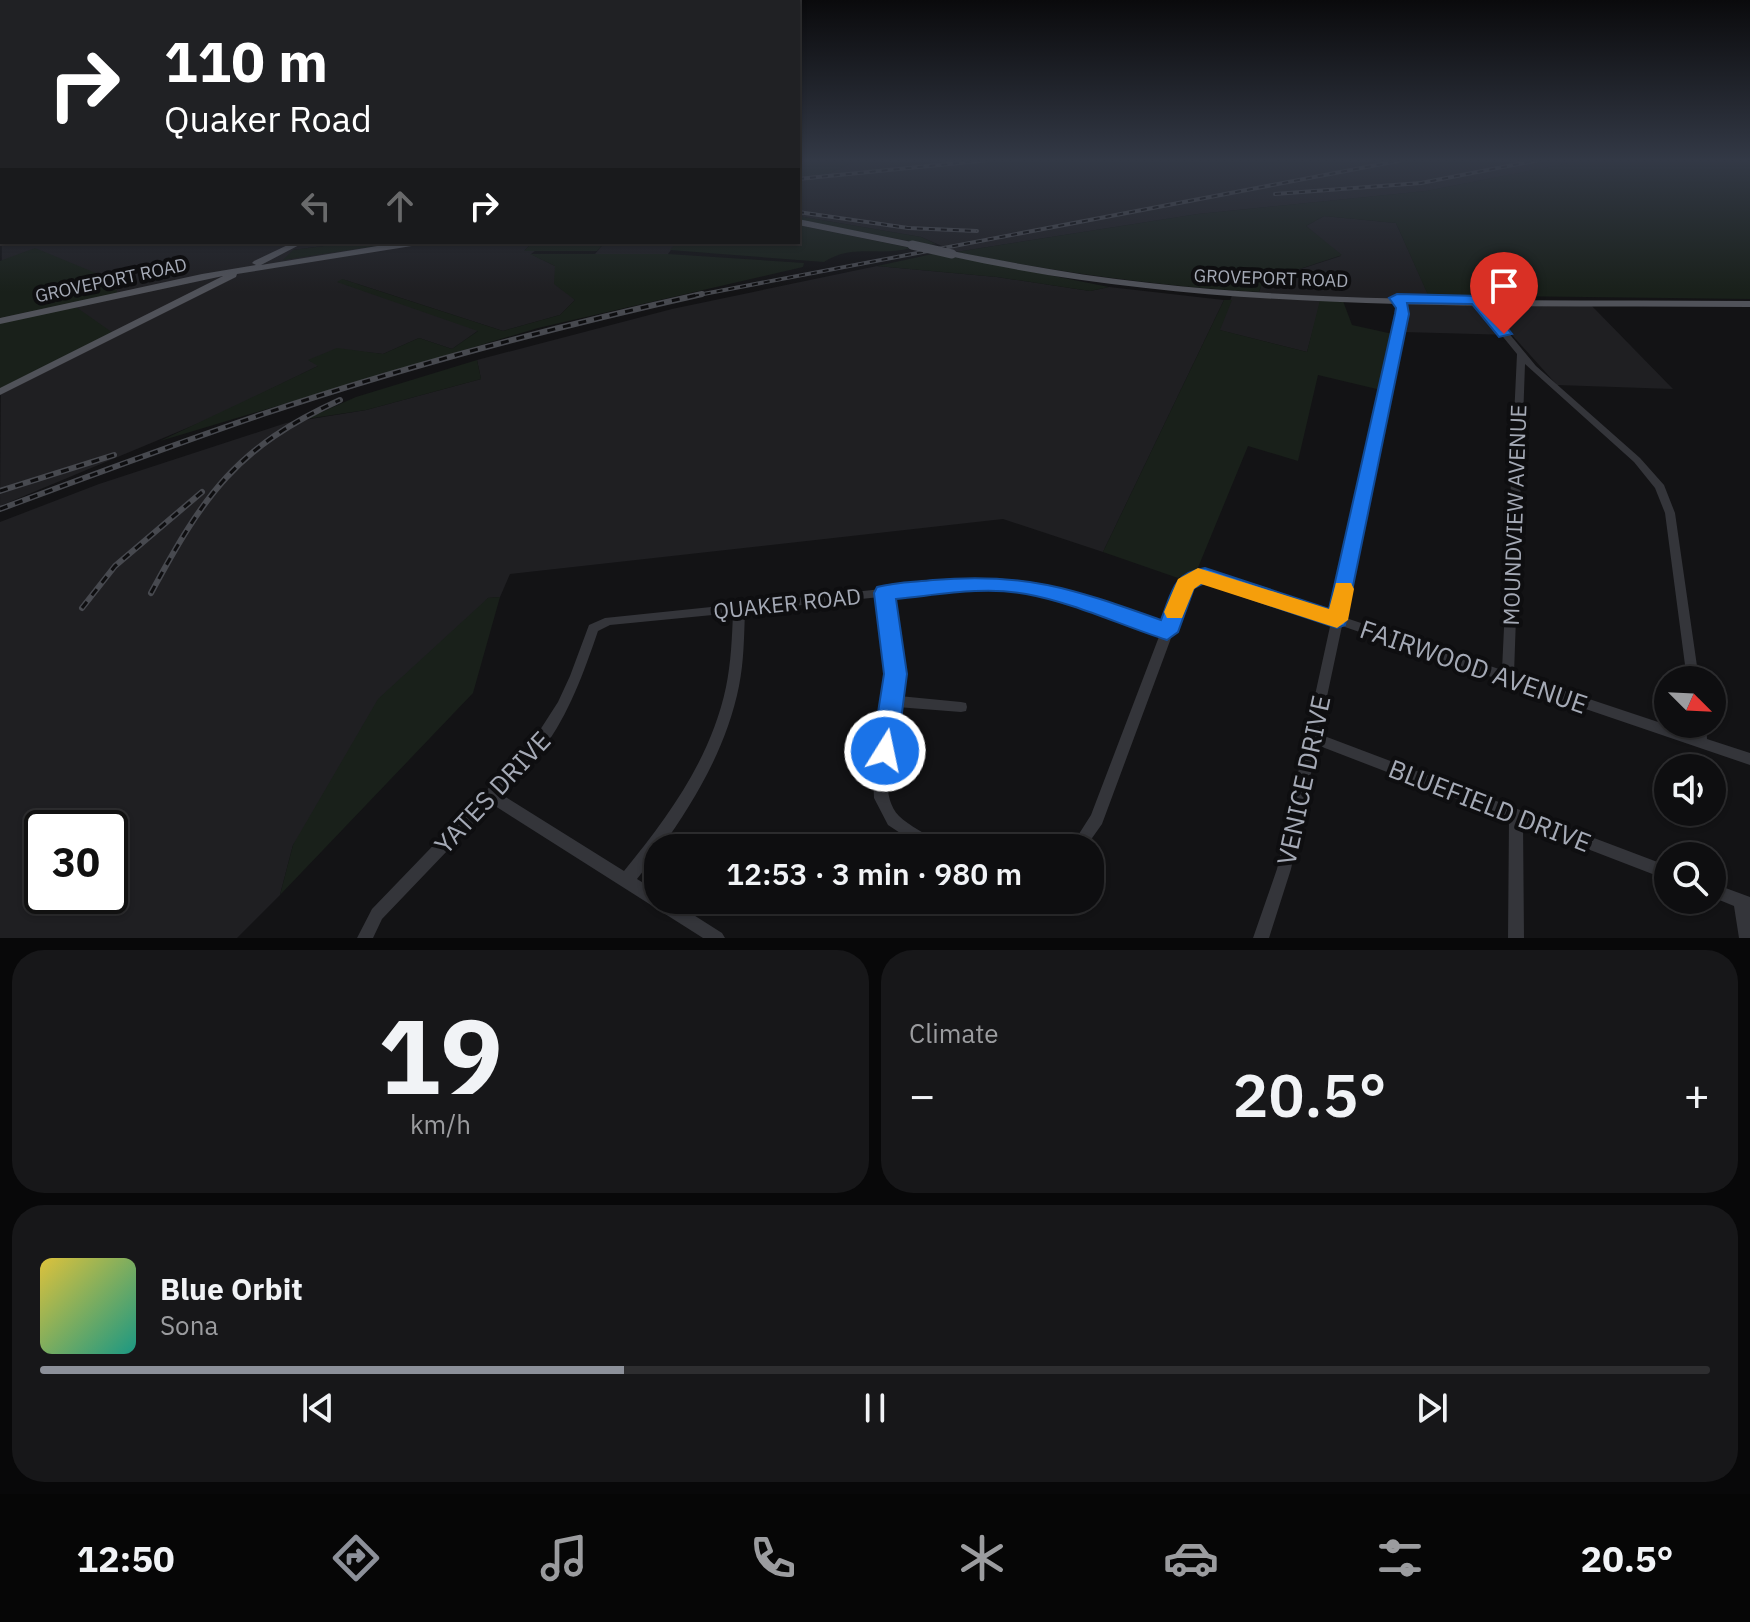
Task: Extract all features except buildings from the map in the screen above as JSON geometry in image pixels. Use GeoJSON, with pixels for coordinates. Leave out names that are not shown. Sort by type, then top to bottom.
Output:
{"type":"FeatureCollection","features":[{"type":"Feature","properties":{"kind":"main road","name":"GROVEPORT ROAD"},"geometry":{"type":"LineString","coordinates":[[800,222],[1053,275],[1154,289],[1251,296],[1750,304]]}},
{"type":"Feature","properties":{"kind":"main road"},"geometry":{"type":"LineString","coordinates":[[0,392],[297,244]]}},
{"type":"Feature","properties":{"kind":"main road","name":"GROVEPORT ROAD"},"geometry":{"type":"LineString","coordinates":[[0,321],[246,269],[405,244]]}},
{"type":"Feature","properties":{"kind":"street","name":"VENICE DRIVE"},"geometry":{"type":"LineString","coordinates":[[1261,938],[1284,869],[1337,620],[1402,314],[1403,308],[1397,298]]}},
{"type":"Feature","properties":{"kind":"street"},"geometry":{"type":"LineString","coordinates":[[1476,299],[1521,354],[1637,460],[1660,487],[1670,513],[1691,666]]}},
{"type":"Feature","properties":{"kind":"street","name":"MOUNDVIEW AVENUE"},"geometry":{"type":"LineString","coordinates":[[1508,677],[1521,354]]}},
{"type":"Feature","properties":{"kind":"street","name":"FAIRWOOD AVENUE"},"geometry":{"type":"LineString","coordinates":[[1167,632],[1185,584],[1198,576],[1750,759]]}},
{"type":"Feature","properties":{"kind":"street","name":"QUAKER ROAD"},"geometry":{"type":"LineString","coordinates":[[593,628],[609,621],[981,584],[1024,586],[1078,599],[1167,632]]}},
{"type":"Feature","properties":{"kind":"street"},"geometry":{"type":"LineString","coordinates":[[885,593],[894,647],[893,701],[880,775],[881,798],[893,820],[914,834]]}},
{"type":"Feature","properties":{"kind":"street"},"geometry":{"type":"LineString","coordinates":[[626,881],[693,791],[723,728],[737,671],[739,608]]}},
{"type":"Feature","properties":{"kind":"street","name":"YATES DRIVE"},"geometry":{"type":"LineString","coordinates":[[365,938],[377,914],[491,796],[557,720],[573,691],[593,628]]}},
{"type":"Feature","properties":{"kind":"street"},"geometry":{"type":"LineString","coordinates":[[1087,834],[1097,819],[1167,632]]}},
{"type":"Feature","properties":{"kind":"street"},"geometry":{"type":"LineString","coordinates":[[893,701],[961,707]]}},
{"type":"Feature","properties":{"kind":"street","name":"BLUEFIELD DRIVE"},"geometry":{"type":"LineString","coordinates":[[1312,737],[1654,868]]}},
{"type":"Feature","properties":{"kind":"street"},"geometry":{"type":"LineString","coordinates":[[1701,738],[1701,742]]}},
{"type":"Feature","properties":{"kind":"street"},"geometry":{"type":"LineString","coordinates":[[491,796],[717,938]]}},
{"type":"Feature","properties":{"kind":"street"},"geometry":{"type":"LineString","coordinates":[[1516,815],[1516,938]]}},
{"type":"Feature","properties":{"kind":"street"},"geometry":{"type":"LineString","coordinates":[[1726,896],[1745,903],[1747,938]]}},
{"type":"Feature","properties":{"kind":"shaded area"},"geometry":{"type":"Polygon","coordinates":[[[800,204],[1299,204],[1198,214],[956,252],[921,237],[800,216],[800,204]]]}},
{"type":"Feature","properties":{"kind":"shaded area"},"geometry":{"type":"Polygon","coordinates":[[[1299,204],[1750,204],[1750,299],[1428,295],[1396,223],[1324,216],[1306,226],[1342,255],[1263,281],[1259,292],[1107,277],[956,252],[1198,214],[1299,204]]]}},
{"type":"Feature","properties":{"kind":"shaded area"},"geometry":{"type":"Polygon","coordinates":[[[800,216],[921,237],[936,244],[800,220],[800,216]]]}},
{"type":"Feature","properties":{"kind":"shaded area"},"geometry":{"type":"Polygon","coordinates":[[[1324,216],[1396,223],[1428,294],[1480,295],[1487,304],[1590,304],[1673,389],[1557,385],[1512,335],[1402,332],[1406,303],[1321,300],[1307,352],[1219,330],[1234,290],[1259,292],[1263,281],[1341,256],[1306,226],[1324,216]]]}},
{"type":"Feature","properties":{"kind":"shaded area"},"geometry":{"type":"Polygon","coordinates":[[[800,225],[911,248],[845,253],[824,262],[670,250],[675,244],[800,244],[800,225]]]}},
{"type":"Feature","properties":{"kind":"shaded area"},"geometry":{"type":"Polygon","coordinates":[[[2,244],[339,244],[293,250],[375,244],[531,244],[525,250],[535,251],[531,254],[555,266],[575,300],[560,315],[503,331],[342,279],[479,330],[452,349],[419,338],[383,354],[337,349],[310,361],[320,365],[216,416],[0,506],[2,244]]]}},
{"type":"Feature","properties":{"kind":"shaded area"},"geometry":{"type":"Polygon","coordinates":[[[339,244],[389,244],[283,260],[293,250],[339,244]]]}},
{"type":"Feature","properties":{"kind":"shaded area"},"geometry":{"type":"Polygon","coordinates":[[[531,244],[603,244],[597,251],[524,251],[531,244]]]}},
{"type":"Feature","properties":{"kind":"shaded area"},"geometry":{"type":"Polygon","coordinates":[[[603,244],[676,244],[668,254],[595,254],[603,244]]]}},
{"type":"Feature","properties":{"kind":"shaded area"},"geometry":{"type":"Polygon","coordinates":[[[35,248],[115,281],[117,293],[0,318],[0,261],[35,248]]]}},
{"type":"Feature","properties":{"kind":"shaded area"},"geometry":{"type":"Polygon","coordinates":[[[937,253],[1109,287],[1090,291],[997,277],[877,266],[937,253]]]}},
{"type":"Feature","properties":{"kind":"shaded area"},"geometry":{"type":"Polygon","coordinates":[[[530,254],[668,254],[804,263],[803,267],[538,328],[160,441],[318,366],[308,360],[337,348],[383,354],[419,338],[452,349],[478,331],[337,282],[342,279],[503,331],[560,315],[575,300],[554,284],[555,266],[530,254]]]}},
{"type":"Feature","properties":{"kind":"shaded area"},"geometry":{"type":"Polygon","coordinates":[[[877,266],[997,277],[1090,291],[1109,287],[1224,300],[1103,552],[1003,519],[510,574],[500,597],[488,598],[293,845],[280,895],[237,938],[0,938],[0,522],[99,484],[286,423],[366,410],[481,379],[477,360],[672,309],[877,266]]]}},
{"type":"Feature","properties":{"kind":"shaded area"},"geometry":{"type":"Polygon","coordinates":[[[1224,300],[1232,300],[1220,330],[1307,352],[1320,300],[1343,301],[1352,325],[1393,334],[1381,390],[1318,375],[1298,461],[1248,446],[1197,570],[1178,578],[1103,552],[1224,300]]]}},
{"type":"Feature","properties":{"kind":"shaded area"},"geometry":{"type":"Polygon","coordinates":[[[76,307],[113,333],[0,389],[0,323],[76,307]]]}},
{"type":"Feature","properties":{"kind":"shaded area"},"geometry":{"type":"Polygon","coordinates":[[[477,360],[481,379],[366,410],[306,419],[356,397],[477,360]]]}},
{"type":"Feature","properties":{"kind":"shaded area"},"geometry":{"type":"Polygon","coordinates":[[[500,597],[473,693],[280,895],[293,845],[378,699],[488,598],[500,597]]]}},
{"type":"Feature","properties":{"kind":"railway"},"geometry":{"type":"LineString","coordinates":[[696,296],[1174,204]]}},
{"type":"Feature","properties":{"kind":"railway"},"geometry":{"type":"LineString","coordinates":[[800,212],[908,228],[977,231]]}},
{"type":"Feature","properties":{"kind":"railway"},"geometry":{"type":"LineString","coordinates":[[696,296],[702,294]]}},
{"type":"Feature","properties":{"kind":"railway"},"geometry":{"type":"LineString","coordinates":[[0,509],[317,396],[536,334],[696,296]]}},
{"type":"Feature","properties":{"kind":"railway"},"geometry":{"type":"LineString","coordinates":[[151,593],[188,528],[226,477],[274,436],[340,400]]}},
{"type":"Feature","properties":{"kind":"railway"},"geometry":{"type":"LineString","coordinates":[[0,491],[114,455]]}},
{"type":"Feature","properties":{"kind":"railway"},"geometry":{"type":"LineString","coordinates":[[82,608],[115,566],[202,492]]}},
{"type":"Feature","properties":{"kind":"slow traffic"},"geometry":{"type":"LineString","coordinates":[[1175,612],[1185,584],[1198,576],[1218,579],[1337,620],[1343,589]]}},
{"type":"Feature","properties":{"kind":"route"},"geometry":{"type":"LineString","coordinates":[[885,751],[896,674],[885,593],[959,585],[1024,586],[1078,599],[1167,632],[1185,584],[1193,578],[1205,576],[1337,620],[1402,314],[1403,308],[1397,298],[1476,299],[1504,334]]}}]}
